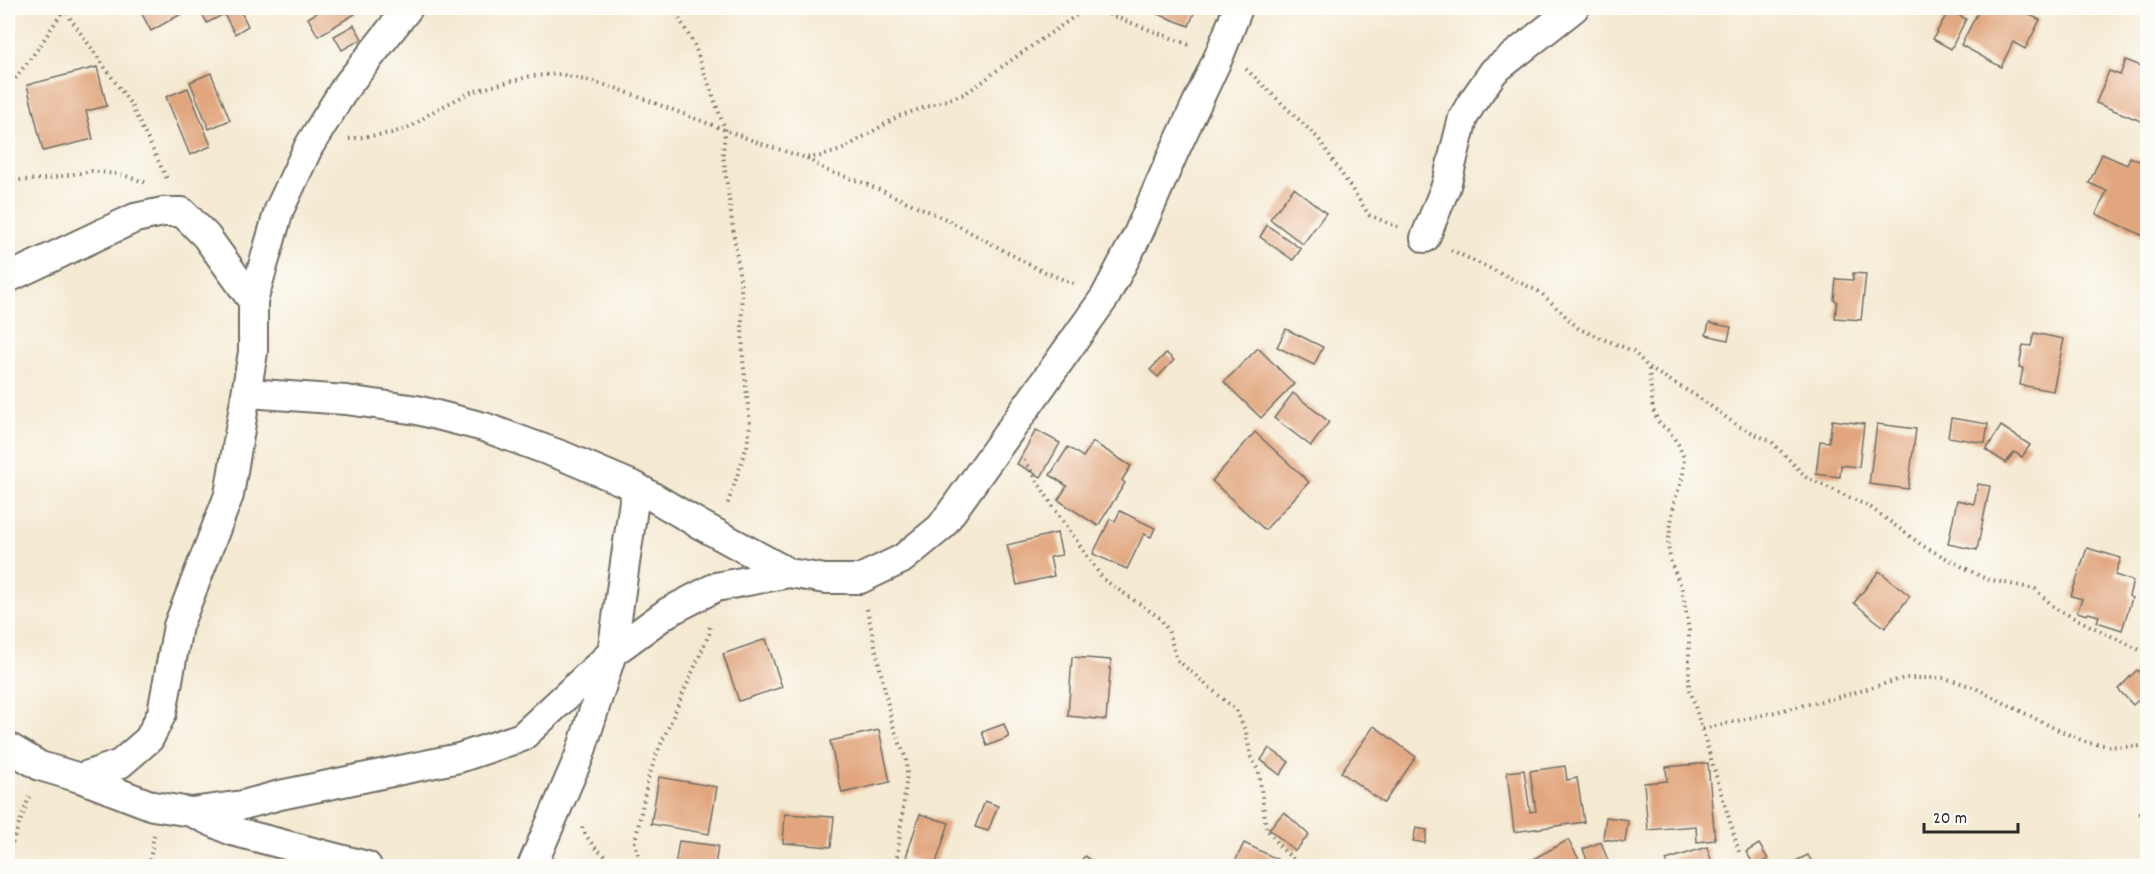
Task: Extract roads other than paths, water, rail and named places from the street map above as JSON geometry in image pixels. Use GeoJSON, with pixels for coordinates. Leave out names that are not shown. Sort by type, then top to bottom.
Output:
{"type":"FeatureCollection","features":[{"type":"Feature","properties":{"kind":"street"},"geometry":{"type":"LineString","coordinates":[[80,778],[120,764],[149,739],[162,713],[178,626],[229,495],[253,352],[253,301],[279,210],[309,146],[345,88],[408,8]]}},
{"type":"Feature","properties":{"kind":"street"},"geometry":{"type":"LineString","coordinates":[[247,393],[346,400],[417,410],[483,427],[563,456],[636,487],[789,573],[825,579],[860,579],[902,560],[941,527],[1105,297],[1138,234],[1173,152],[1221,52],[1238,8]]}},
{"type":"Feature","properties":{"kind":"street"},"geometry":{"type":"LineString","coordinates":[[1425,238],[1446,186],[1463,118],[1471,104],[1494,71],[1575,8]]}},
{"type":"Feature","properties":{"kind":"street"},"geometry":{"type":"LineString","coordinates":[[8,278],[135,218],[163,212],[178,202],[253,301]]}},
{"type":"Feature","properties":{"kind":"street"},"geometry":{"type":"LineString","coordinates":[[532,867],[579,757],[612,653],[636,487]]}},
{"type":"Feature","properties":{"kind":"street"},"geometry":{"type":"LineString","coordinates":[[191,812],[243,805],[280,795],[448,760],[522,737],[612,653],[668,612],[716,587],[789,573]]}},
{"type":"Feature","properties":{"kind":"street"},"geometry":{"type":"LineString","coordinates":[[8,747],[40,766],[80,778],[153,806],[191,812],[232,831],[367,867]]}}]}
